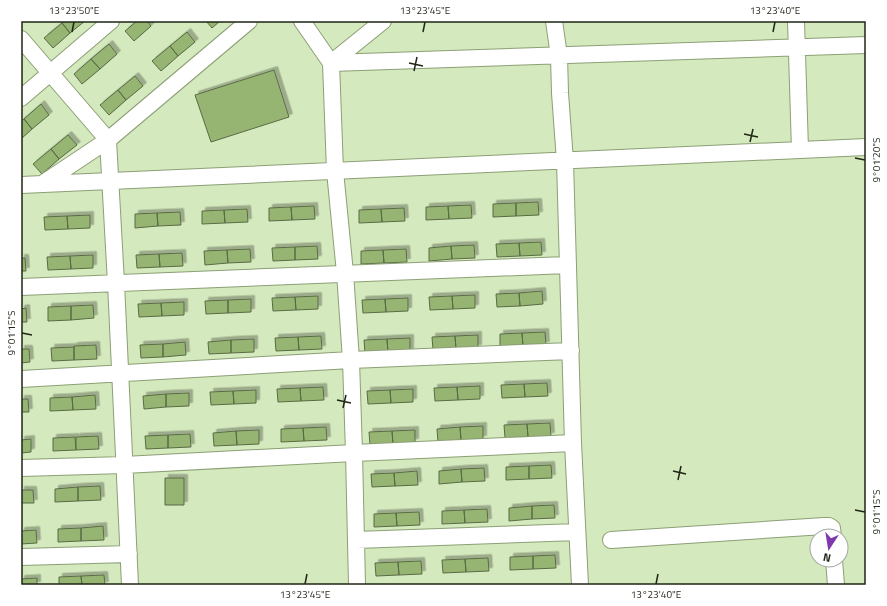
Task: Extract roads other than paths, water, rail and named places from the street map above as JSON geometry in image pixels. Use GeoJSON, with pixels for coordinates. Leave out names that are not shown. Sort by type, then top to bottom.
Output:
{"type":"FeatureCollection","features":[{"type":"Feature","properties":{"kind":"street"},"geometry":{"type":"LineString","coordinates":[[21,98],[111,21]]}},
{"type":"Feature","properties":{"kind":"street"},"geometry":{"type":"LineString","coordinates":[[41,184],[108,140],[249,21]]}},
{"type":"Feature","properties":{"kind":"street"},"geometry":{"type":"LineString","coordinates":[[302,21],[331,63],[335,171],[346,273],[351,360],[357,585]]}},
{"type":"Feature","properties":{"kind":"street"},"geometry":{"type":"LineString","coordinates":[[331,63],[383,21]]}},
{"type":"Feature","properties":{"kind":"street"},"geometry":{"type":"LineString","coordinates":[[554,21],[558,56],[564,161],[566,265],[580,585]]}},
{"type":"Feature","properties":{"kind":"street"},"geometry":{"type":"LineString","coordinates":[[796,21],[800,150]]}},
{"type":"Feature","properties":{"kind":"street"},"geometry":{"type":"LineString","coordinates":[[21,39],[108,140],[130,585]]}},
{"type":"Feature","properties":{"kind":"street"},"geometry":{"type":"LineString","coordinates":[[331,63],[866,45]]}},
{"type":"Feature","properties":{"kind":"street"},"geometry":{"type":"LineString","coordinates":[[21,185],[866,147]]}},
{"type":"Feature","properties":{"kind":"street"},"geometry":{"type":"LineString","coordinates":[[21,287],[566,265]]}},
{"type":"Feature","properties":{"kind":"street"},"geometry":{"type":"LineString","coordinates":[[21,379],[351,360],[570,351]]}},
{"type":"Feature","properties":{"kind":"street"},"geometry":{"type":"LineString","coordinates":[[21,468],[124,465],[573,443]]}},
{"type":"Feature","properties":{"kind":"street"},"geometry":{"type":"LineString","coordinates":[[611,540],[824,526],[829,526],[832,528]]}},
{"type":"Feature","properties":{"kind":"street"},"geometry":{"type":"LineString","coordinates":[[356,540],[578,532]]}},
{"type":"Feature","properties":{"kind":"street"},"geometry":{"type":"LineString","coordinates":[[21,557],[129,554]]}},
{"type":"Feature","properties":{"kind":"street"},"geometry":{"type":"LineString","coordinates":[[835,568],[836,585]]}}]}
